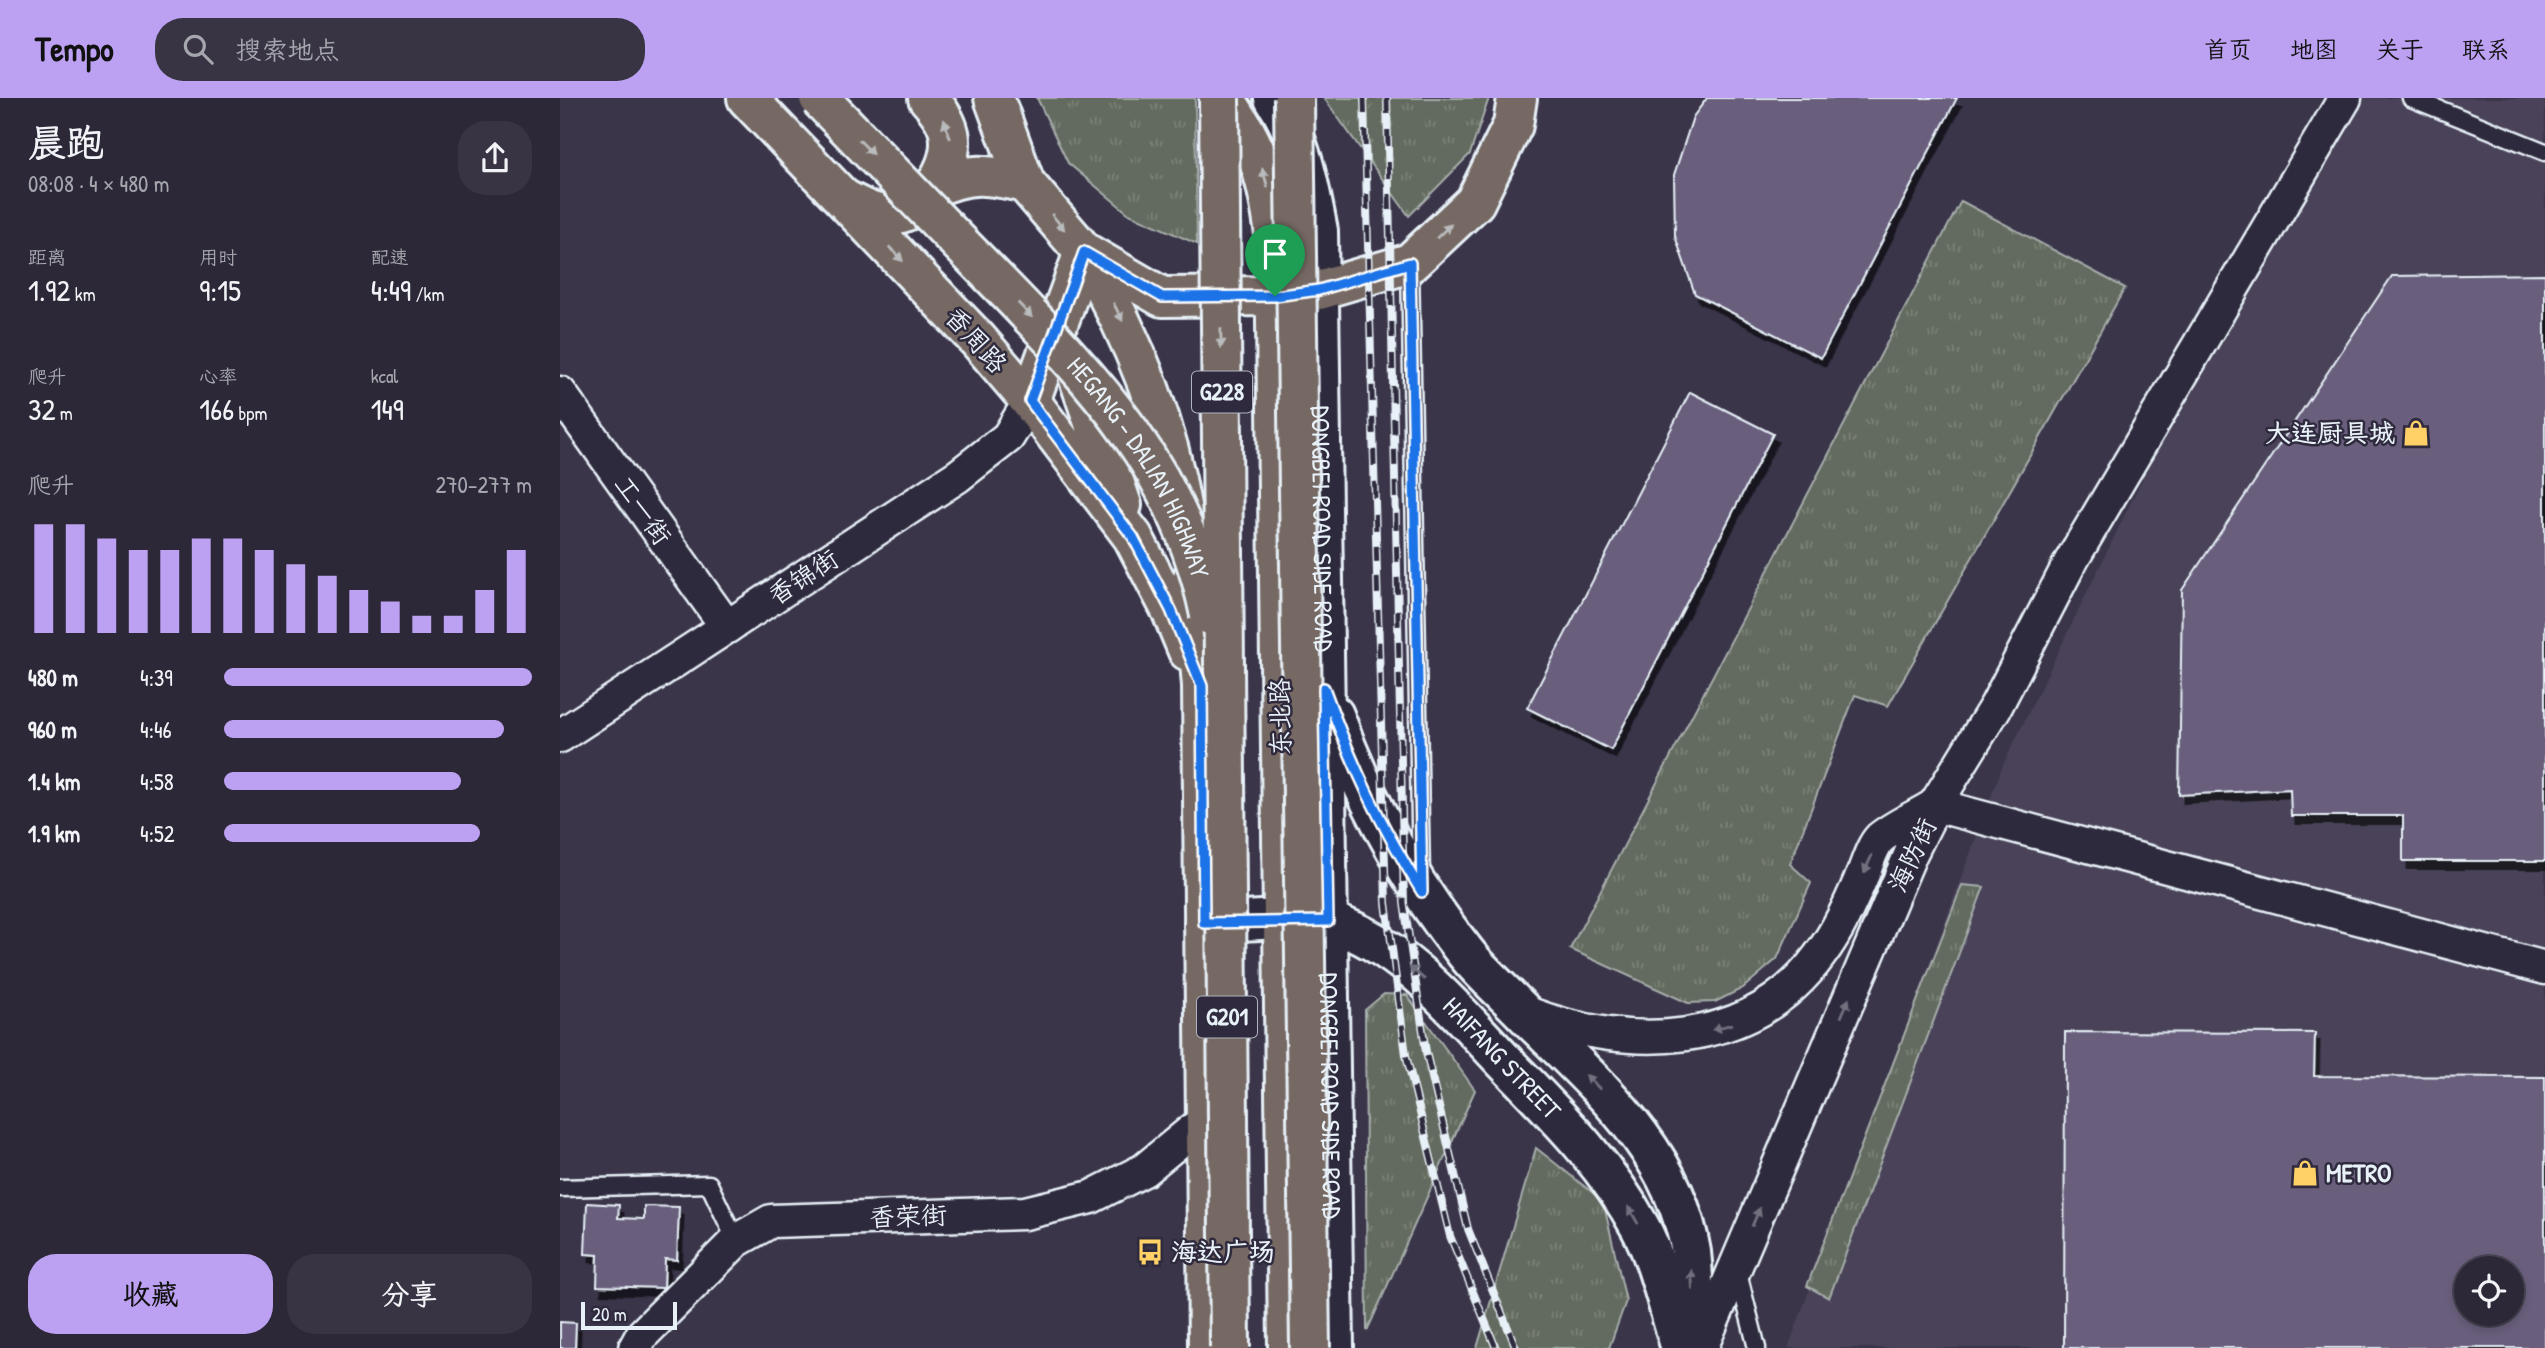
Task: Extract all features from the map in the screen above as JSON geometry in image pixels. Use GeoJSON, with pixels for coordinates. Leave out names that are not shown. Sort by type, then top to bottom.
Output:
{"type":"FeatureCollection","features":[{"type":"Feature","properties":{"kind":"main road","name":"香周路"},"geometry":{"type":"LineString","coordinates":[[747,98],[978,340],[1030,401],[1133,537],[1213,686]]}},
{"type":"Feature","properties":{"kind":"main road","name":"HEGANG - DALIAN HIGHWAY"},"geometry":{"type":"LineString","coordinates":[[819,98],[1081,368],[1127,424],[1163,481],[1191,545],[1208,603],[1213,686]]}},
{"type":"Feature","properties":{"kind":"main road"},"geometry":{"type":"LineString","coordinates":[[844,199],[868,212],[892,215],[914,208],[933,188],[947,164],[951,139],[940,111],[928,98]]}},
{"type":"Feature","properties":{"kind":"main road"},"geometry":{"type":"LineString","coordinates":[[993,98],[1026,183],[1084,252],[1120,315],[1164,432],[1181,504],[1213,686],[1204,923],[1208,1348]]}},
{"type":"Feature","properties":{"kind":"main road","name":"G228"},"geometry":{"type":"LineString","coordinates":[[1213,686],[1219,98]]}},
{"type":"Feature","properties":{"kind":"main road","name":"东北路"},"geometry":{"type":"LineString","coordinates":[[1224,98],[1249,133],[1268,182],[1275,235],[1288,1348]]}},
{"type":"Feature","properties":{"kind":"main road","name":"DONGBEI ROAD SIDE ROAD"},"geometry":{"type":"LineString","coordinates":[[1275,98],[1287,118],[1305,167],[1318,231],[1334,1348]]}},
{"type":"Feature","properties":{"kind":"main road","name":"东北路"},"geometry":{"type":"LineString","coordinates":[[1294,98],[1310,1348]]}},
{"type":"Feature","properties":{"kind":"main road"},"geometry":{"type":"LineString","coordinates":[[1084,252],[1162,297],[1275,296],[1319,290],[1410,263],[1475,202],[1513,125],[1517,98]]}},
{"type":"Feature","properties":{"kind":"main road"},"geometry":{"type":"LineString","coordinates":[[933,188],[958,176],[991,174],[1026,183]]}},
{"type":"Feature","properties":{"kind":"main road"},"geometry":{"type":"LineString","coordinates":[[1030,401],[1084,252]]}},
{"type":"Feature","properties":{"kind":"main road"},"geometry":{"type":"LineString","coordinates":[[1059,322],[1133,537]]}},
{"type":"Feature","properties":{"kind":"main road","name":"G201"},"geometry":{"type":"LineString","coordinates":[[1213,686],[1230,1348]]}},
{"type":"Feature","properties":{"kind":"main road"},"geometry":{"type":"LineString","coordinates":[[1324,688],[1350,758],[1382,828],[1422,892],[1466,954],[1626,1115],[1653,1150],[1671,1184],[1690,1252],[1693,1287],[1691,1348]]}},
{"type":"Feature","properties":{"kind":"main road","name":"HAIFANG STREET"},"geometry":{"type":"LineString","coordinates":[[1204,923],[1328,921],[1363,935],[1395,954],[1426,979],[1584,1144],[1615,1184],[1642,1231],[1681,1348]]}},
{"type":"Feature","properties":{"kind":"street"},"geometry":{"type":"LineString","coordinates":[[2345,98],[2070,563],[1996,706],[1935,805],[2545,968]]}},
{"type":"Feature","properties":{"kind":"street","name":"工一街"},"geometry":{"type":"LineString","coordinates":[[560,393],[727,627]]}},
{"type":"Feature","properties":{"kind":"street","name":"香锦街"},"geometry":{"type":"LineString","coordinates":[[560,736],[958,476],[1008,437],[1030,401]]}},
{"type":"Feature","properties":{"kind":"street","name":"海防街"},"geometry":{"type":"LineString","coordinates":[[1524,1012],[1563,1027],[1643,1039],[1685,1036],[1726,1027],[1759,1011],[1791,988],[1819,957],[1842,922],[1879,839],[1935,805]]}},
{"type":"Feature","properties":{"kind":"street","name":"海防街"},"geometry":{"type":"LineString","coordinates":[[1701,1348],[1910,853],[1935,805]]}},
{"type":"Feature","properties":{"kind":"street","name":"香荣街"},"geometry":{"type":"LineString","coordinates":[[635,1348],[642,1335],[736,1241],[771,1221],[1025,1213],[1091,1197],[1144,1170],[1206,1119]]}},
{"type":"Feature","properties":{"kind":"lane"},"geometry":{"type":"LineString","coordinates":[[2411,98],[2545,152]]}},
{"type":"Feature","properties":{"kind":"lane"},"geometry":{"type":"LineString","coordinates":[[1410,263],[1422,892]]}},
{"type":"Feature","properties":{"kind":"lane"},"geometry":{"type":"LineString","coordinates":[[560,1188],[709,1184],[736,1241]]}},
{"type":"Feature","properties":{"kind":"lane"},"geometry":{"type":"LineString","coordinates":[[1736,1264],[1757,1348]]}},
{"type":"Feature","properties":{"kind":"shaded area"},"geometry":{"type":"Polygon","coordinates":[[[2328,98],[2545,98],[2545,1348],[1788,1348],[2002,767],[2328,98]]]}},
{"type":"Feature","properties":{"kind":"green space"},"geometry":{"type":"Polygon","coordinates":[[[1037,98],[1195,98],[1197,244],[1129,214],[1068,163],[1037,98]]]}},
{"type":"Feature","properties":{"kind":"green space"},"geometry":{"type":"Polygon","coordinates":[[[1324,98],[1489,98],[1470,154],[1409,216],[1324,98]]]}},
{"type":"Feature","properties":{"kind":"green space"},"geometry":{"type":"Polygon","coordinates":[[[1961,201],[2125,288],[1888,706],[1855,695],[1790,864],[1811,883],[1777,959],[1743,988],[1715,1002],[1688,1003],[1570,949],[1961,201]]]}},
{"type":"Feature","properties":{"kind":"green space"},"geometry":{"type":"Polygon","coordinates":[[[1962,885],[1984,887],[1829,1298],[1807,1286],[1962,885]]]}},
{"type":"Feature","properties":{"kind":"green space"},"geometry":{"type":"Polygon","coordinates":[[[1384,994],[1407,995],[1475,1090],[1367,1331],[1365,1010],[1384,994]]]}},
{"type":"Feature","properties":{"kind":"green space"},"geometry":{"type":"Polygon","coordinates":[[[1536,1148],[1603,1201],[1626,1301],[1609,1348],[1477,1348],[1536,1148]]]}},
{"type":"Feature","properties":{"kind":"building"},"geometry":{"type":"Polygon","coordinates":[[[1707,98],[1957,98],[1821,358],[1695,294],[1675,236],[1674,175],[1693,117],[1707,98]]]}},
{"type":"Feature","properties":{"kind":"building","name":"大连厨具城"},"geometry":{"type":"Polygon","coordinates":[[[2545,274],[2545,861],[2403,861],[2403,816],[2291,816],[2290,789],[2179,795],[2182,590],[2392,276],[2545,274]]]}},
{"type":"Feature","properties":{"kind":"building"},"geometry":{"type":"Polygon","coordinates":[[[1690,392],[1773,434],[1611,750],[1527,708],[1690,392]]]}},
{"type":"Feature","properties":{"kind":"building","name":"METRO"},"geometry":{"type":"Polygon","coordinates":[[[2065,1032],[2315,1033],[2314,1076],[2545,1077],[2545,1348],[2064,1348],[2065,1032]]]}},
{"type":"Feature","properties":{"kind":"building"},"geometry":{"type":"Polygon","coordinates":[[[587,1203],[619,1205],[618,1218],[644,1219],[644,1206],[679,1207],[677,1260],[665,1259],[664,1288],[597,1286],[598,1255],[585,1254],[587,1203]]]}},
{"type":"Feature","properties":{"kind":"building"},"geometry":{"type":"Polygon","coordinates":[[[560,1322],[576,1323],[575,1348],[560,1348],[560,1322]]]}},
{"type":"Feature","properties":{"kind":"railway"},"geometry":{"type":"LineString","coordinates":[[1364,98],[1386,903],[1406,1055],[1450,1236],[1496,1348]]}},
{"type":"Feature","properties":{"kind":"railway"},"geometry":{"type":"LineString","coordinates":[[1387,98],[1404,903],[1426,1052],[1468,1229],[1516,1348]]}},
{"type":"Feature","properties":{"kind":"place","name":"大连厨具城"},"geometry":{"type":"Point","coordinates":[2416,433]}},
{"type":"Feature","properties":{"kind":"place","name":"METRO"},"geometry":{"type":"Point","coordinates":[2305,1173]}},
{"type":"Feature","properties":{"kind":"place","name":"海达广场"},"geometry":{"type":"Point","coordinates":[1150,1252]}},
{"type":"Feature","properties":{"kind":"route"},"geometry":{"type":"LineString","coordinates":[[1084,252],[1162,297],[1275,296],[1319,290],[1410,263],[1422,892],[1382,828],[1350,758],[1324,688],[1328,921],[1204,923],[1202,686],[1171,610],[1133,537],[1030,401],[1084,252]]}}]}
